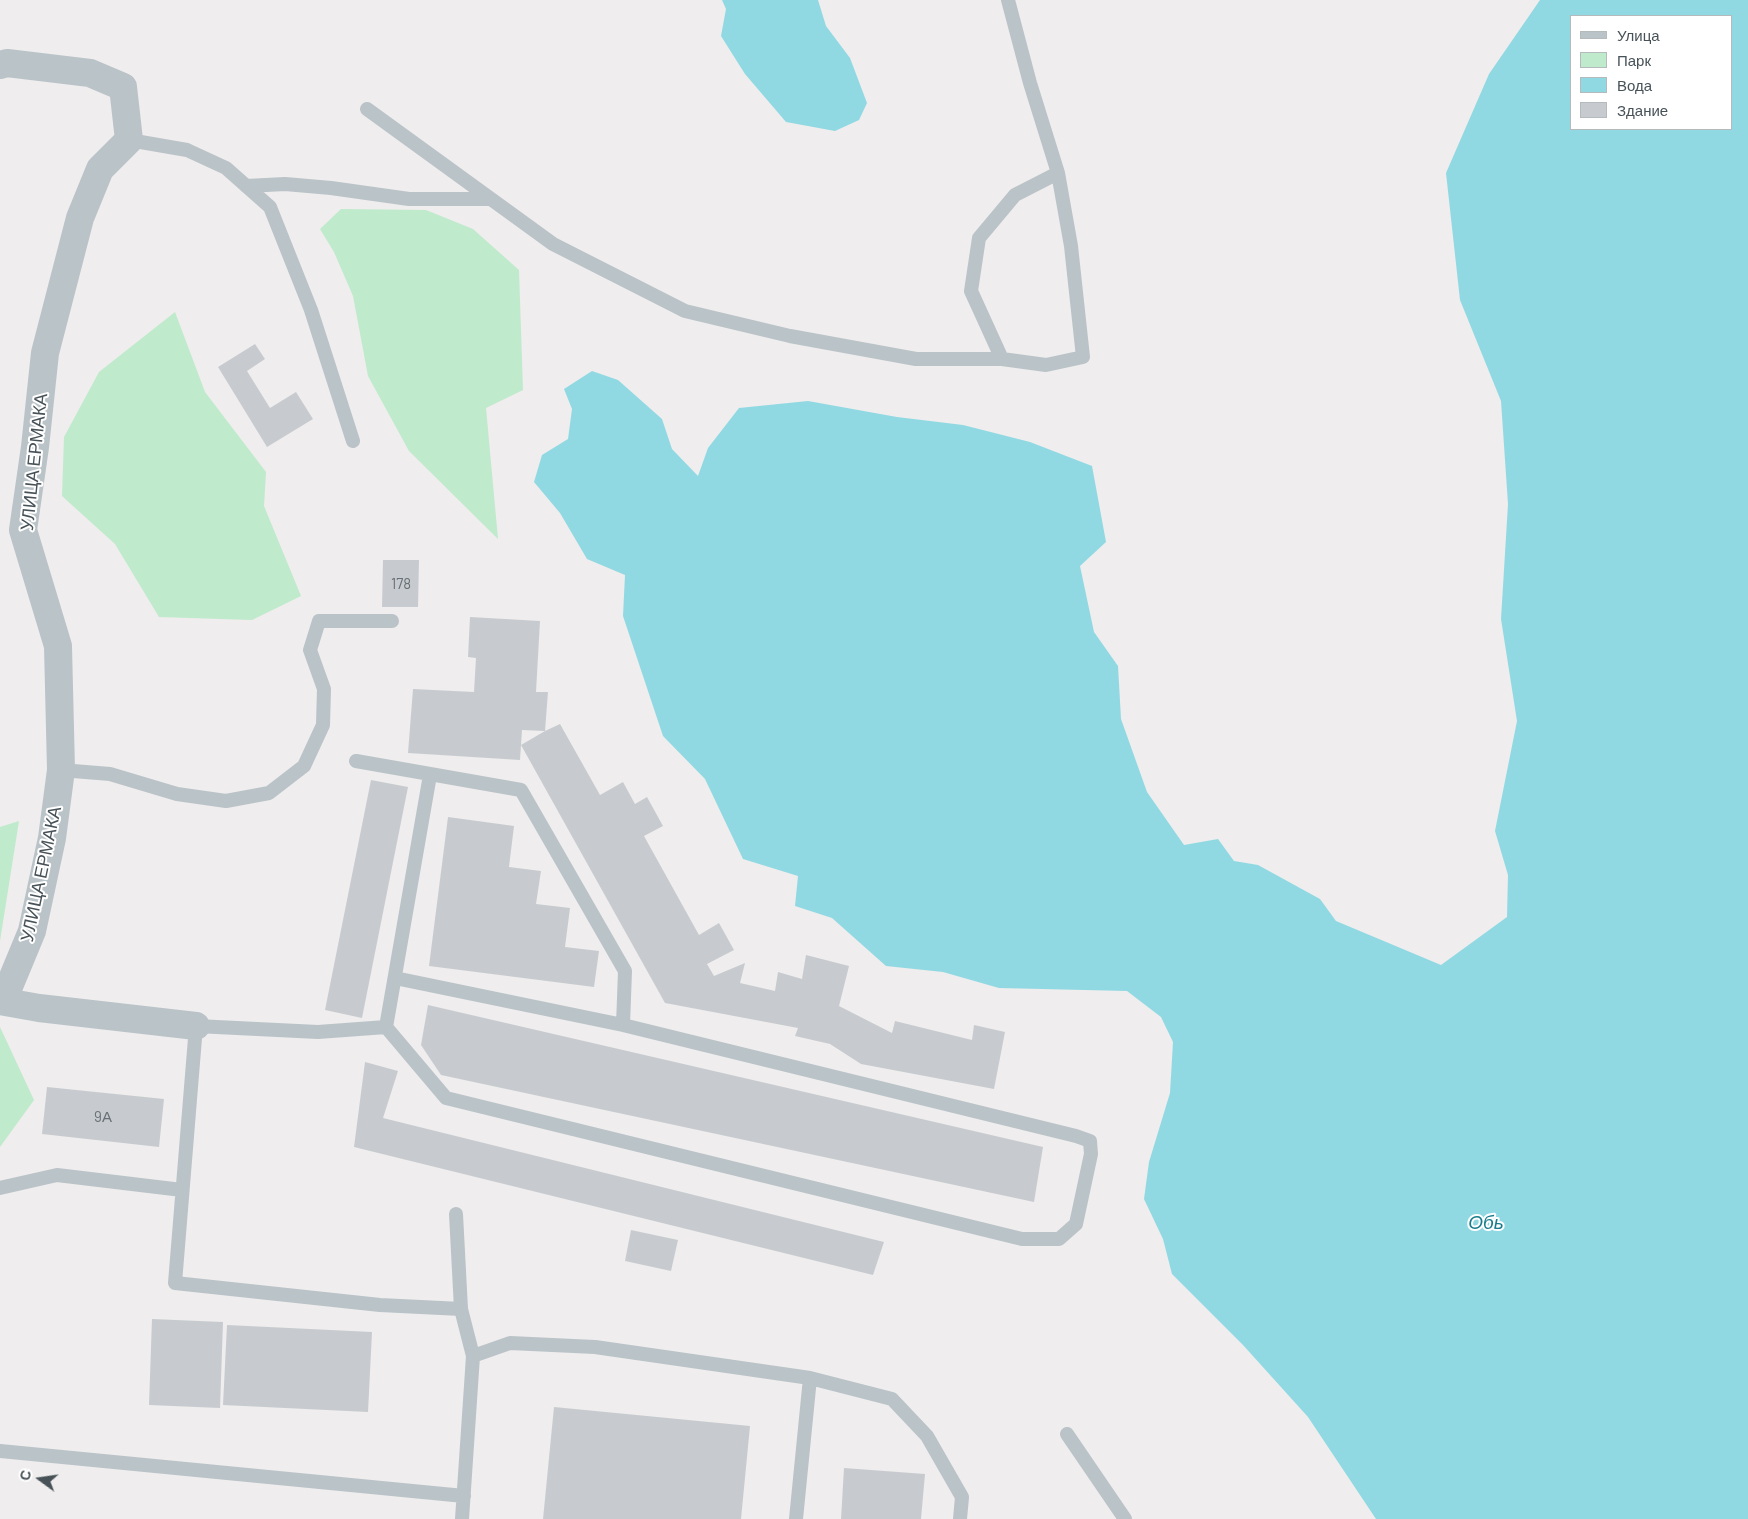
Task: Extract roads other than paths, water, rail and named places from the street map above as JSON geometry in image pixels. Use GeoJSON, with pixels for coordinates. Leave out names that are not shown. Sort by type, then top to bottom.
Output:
{"type":"FeatureCollection","features":[{"type":"Feature","properties":{"kind":"street"},"geometry":{"type":"LineString","coordinates":[[0,65],[7,63],[90,73],[123,87],[129,140]]}},
{"type":"Feature","properties":{"kind":"street","name":"УЛИЦА ЕРМАКА"},"geometry":{"type":"LineString","coordinates":[[129,140],[100,169],[78,228],[45,353],[24,530],[58,646],[61,770],[52,838],[32,931],[2,1001],[39,1008],[196,1026]]}},
{"type":"Feature","properties":{"kind":"lane"},"geometry":{"type":"LineString","coordinates":[[367,109],[553,244],[685,311],[790,336],[916,359],[1002,359],[1046,366],[1083,357],[1072,246],[1058,174],[1030,83],[1008,0]]}},
{"type":"Feature","properties":{"kind":"lane"},"geometry":{"type":"LineString","coordinates":[[129,140],[187,150],[226,168],[270,208],[311,310],[353,441]]}},
{"type":"Feature","properties":{"kind":"lane"},"geometry":{"type":"LineString","coordinates":[[1002,359],[971,292],[979,238],[1015,195],[1058,174]]}},
{"type":"Feature","properties":{"kind":"lane"},"geometry":{"type":"LineString","coordinates":[[246,186],[285,184],[331,188],[409,199],[490,199]]}},
{"type":"Feature","properties":{"kind":"lane"},"geometry":{"type":"LineString","coordinates":[[61,770],[110,774],[177,794],[226,801],[269,793],[304,766],[323,725],[324,689],[310,650],[319,621],[392,621]]}},
{"type":"Feature","properties":{"kind":"lane"},"geometry":{"type":"LineString","coordinates":[[356,761],[521,790],[625,971],[623,1025]]}},
{"type":"Feature","properties":{"kind":"lane"},"geometry":{"type":"LineString","coordinates":[[386,1027],[430,775]]}},
{"type":"Feature","properties":{"kind":"lane"},"geometry":{"type":"LineString","coordinates":[[386,1027],[446,1098],[1022,1239],[1059,1239],[1076,1224],[1092,1154],[1090,1141],[623,1025],[396,978]]}},
{"type":"Feature","properties":{"kind":"lane"},"geometry":{"type":"LineString","coordinates":[[386,1027],[318,1032],[196,1026],[175,1283],[380,1305],[461,1309]]}},
{"type":"Feature","properties":{"kind":"lane"},"geometry":{"type":"LineString","coordinates":[[0,1188],[57,1175],[182,1190]]}},
{"type":"Feature","properties":{"kind":"lane"},"geometry":{"type":"LineString","coordinates":[[456,1214],[461,1309],[473,1356],[462,1519]]}},
{"type":"Feature","properties":{"kind":"lane"},"geometry":{"type":"LineString","coordinates":[[473,1356],[510,1343],[595,1348],[810,1378],[892,1399],[927,1436],[932,1444],[962,1497],[960,1519]]}},
{"type":"Feature","properties":{"kind":"lane"},"geometry":{"type":"LineString","coordinates":[[796,1519],[810,1378]]}},
{"type":"Feature","properties":{"kind":"lane"},"geometry":{"type":"LineString","coordinates":[[1067,1434],[1125,1519]]}},
{"type":"Feature","properties":{"kind":"lane"},"geometry":{"type":"LineString","coordinates":[[0,1451],[464,1496]]}},
{"type":"Feature","properties":{"kind":"water"},"geometry":{"type":"Polygon","coordinates":[[[722,0],[818,0],[826,26],[850,58],[867,103],[859,120],[835,131],[786,122],[745,74],[721,36],[726,9],[722,0]]]}},
{"type":"Feature","properties":{"kind":"water","name":"Обь"},"geometry":{"type":"Polygon","coordinates":[[[1540,0],[1748,0],[1748,1519],[1376,1519],[1308,1417],[1243,1345],[1172,1274],[1163,1239],[1144,1199],[1149,1162],[1170,1093],[1173,1042],[1161,1017],[1127,991],[999,988],[943,972],[886,966],[832,918],[795,906],[798,876],[743,859],[705,779],[663,736],[623,616],[625,575],[587,559],[560,513],[534,482],[542,455],[568,439],[572,409],[564,389],[592,371],[618,380],[662,419],[672,449],[698,476],[708,448],[739,408],[808,401],[897,417],[963,425],[1030,442],[1092,466],[1106,542],[1080,566],[1094,632],[1118,666],[1121,719],[1147,792],[1184,845],[1218,839],[1234,861],[1258,865],[1320,899],[1336,921],[1441,965],[1507,917],[1508,875],[1495,831],[1517,721],[1501,619],[1508,504],[1501,401],[1460,300],[1446,173],[1489,74],[1540,0]]]}}]}
